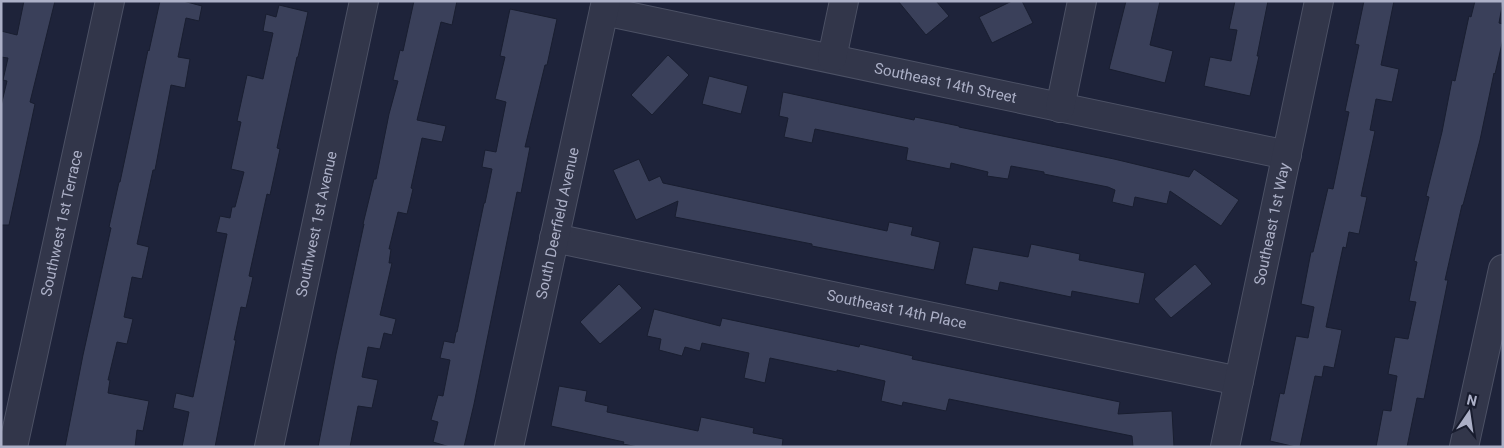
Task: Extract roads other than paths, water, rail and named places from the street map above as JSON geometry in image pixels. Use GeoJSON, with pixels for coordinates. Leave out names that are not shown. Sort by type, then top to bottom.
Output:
{"type":"FeatureCollection","features":[{"type":"Feature","properties":{"kind":"street","name":"Southwest 1st Terrace"},"geometry":{"type":"LineString","coordinates":[[13,447],[110,1]]}},
{"type":"Feature","properties":{"kind":"street","name":"Southwest 1st Avenue"},"geometry":{"type":"LineString","coordinates":[[269,447],[364,1]]}},
{"type":"Feature","properties":{"kind":"street"},"geometry":{"type":"LineString","coordinates":[[832,58],[844,1]]}},
{"type":"Feature","properties":{"kind":"street"},"geometry":{"type":"LineString","coordinates":[[1060,108],[1082,1]]}},
{"type":"Feature","properties":{"kind":"street","name":"Southeast 1st Way"},"geometry":{"type":"LineString","coordinates":[[1225,447],[1320,1]]}},
{"type":"Feature","properties":{"kind":"street","name":"Southeast 14th Street"},"geometry":{"type":"LineString","coordinates":[[605,6],[1060,108],[1287,155]]}},
{"type":"Feature","properties":{"kind":"street","name":"South Deerfield Avenue"},"geometry":{"type":"LineString","coordinates":[[509,447],[605,6]]}},
{"type":"Feature","properties":{"kind":"street","name":"Southeast 14th Place"},"geometry":{"type":"LineString","coordinates":[[554,238],[1239,380]]}},
{"type":"Feature","properties":{"kind":"street"},"geometry":{"type":"LineString","coordinates":[[1464,447],[1503,269]]}}]}
